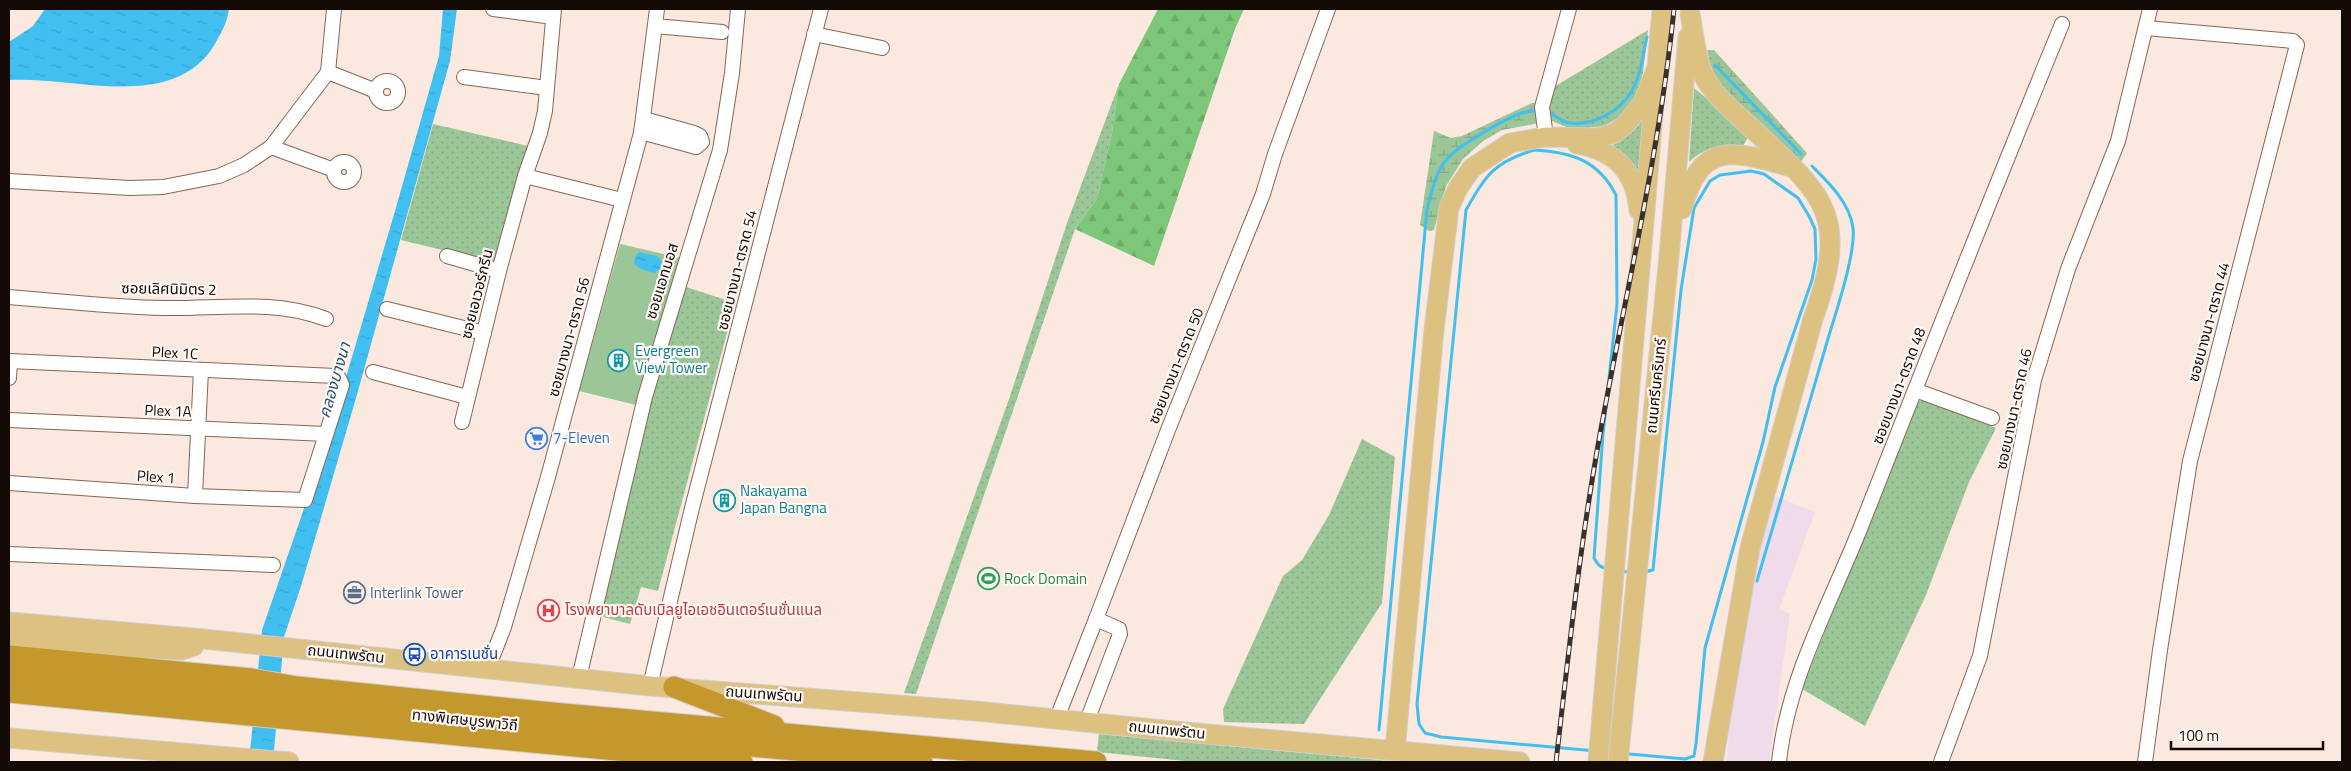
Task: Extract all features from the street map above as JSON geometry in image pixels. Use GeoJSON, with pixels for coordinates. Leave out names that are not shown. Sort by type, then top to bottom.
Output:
{"type":"FeatureCollection","features":[{"type":"Feature","properties":{"kind":"highway"},"geometry":{"type":"LineString","coordinates":[[9,656],[252,679],[297,687],[1096,762]]}},
{"type":"Feature","properties":{"kind":"highway"},"geometry":{"type":"LineString","coordinates":[[9,666],[1032,762]]}},
{"type":"Feature","properties":{"kind":"highway","name":"ทางพิเศษบูรพาวิถี"},"geometry":{"type":"LineString","coordinates":[[9,676],[922,762]]}},
{"type":"Feature","properties":{"kind":"highway"},"geometry":{"type":"LineString","coordinates":[[674,688],[798,735]]}},
{"type":"Feature","properties":{"kind":"highway","name":"ทางพิเศษบูรพาวิถี"},"geometry":{"type":"LineString","coordinates":[[9,692],[742,762]]}},
{"type":"Feature","properties":{"kind":"highway"},"geometry":{"type":"LineString","coordinates":[[9,697],[247,720],[294,727],[629,762]]}},
{"type":"Feature","properties":{"kind":"main road","name":"ถนนศรีนครินทร์"},"geometry":{"type":"LineString","coordinates":[[1598,762],[1662,9]]}},
{"type":"Feature","properties":{"kind":"main road"},"geometry":{"type":"LineString","coordinates":[[1690,11],[1700,65],[1706,80],[1719,98],[1795,168],[1814,190],[1829,220],[1831,251],[1826,283],[1813,319],[1750,548],[1713,762]]}},
{"type":"Feature","properties":{"kind":"main road","name":"ถนนศรีนครินทร์"},"geometry":{"type":"LineString","coordinates":[[1618,762],[1669,256],[1690,11]]}},
{"type":"Feature","properties":{"kind":"main road"},"geometry":{"type":"LineString","coordinates":[[1395,750],[1434,330],[1449,208],[1458,188],[1472,168],[1510,143],[1550,137],[1598,138],[1615,133],[1627,123],[1643,103],[1656,70]]}},
{"type":"Feature","properties":{"kind":"main road"},"geometry":{"type":"LineString","coordinates":[[1550,137],[1592,147],[1612,156],[1624,166],[1638,199],[1642,240]]}},
{"type":"Feature","properties":{"kind":"main road"},"geometry":{"type":"LineString","coordinates":[[1669,256],[1688,187],[1703,164],[1723,155],[1746,154],[1795,168]]}},
{"type":"Feature","properties":{"kind":"main road","name":"ถนนเทพรัตน"},"geometry":{"type":"LineString","coordinates":[[9,622],[204,639],[650,686],[1057,718],[1163,730],[1520,762]]}},
{"type":"Feature","properties":{"kind":"main road"},"geometry":{"type":"LineString","coordinates":[[9,639],[70,645],[182,650],[204,639]]}},
{"type":"Feature","properties":{"kind":"main road"},"geometry":{"type":"LineString","coordinates":[[9,726],[96,735],[180,752]]}},
{"type":"Feature","properties":{"kind":"main road"},"geometry":{"type":"LineString","coordinates":[[9,738],[289,762]]}},
{"type":"Feature","properties":{"kind":"street"},"geometry":{"type":"LineString","coordinates":[[9,181],[130,188],[163,187],[219,176],[244,165],[271,147],[328,72],[334,9]]}},
{"type":"Feature","properties":{"kind":"street"},"geometry":{"type":"LineString","coordinates":[[493,9],[553,13]]}},
{"type":"Feature","properties":{"kind":"street","name":"ซอยบางนา-ตราด 56"},"geometry":{"type":"LineString","coordinates":[[488,668],[504,628],[548,476],[643,126],[657,9]]}},
{"type":"Feature","properties":{"kind":"street","name":"ซอยแอทมอส"},"geometry":{"type":"LineString","coordinates":[[579,678],[644,397],[720,150],[732,73],[738,9]]}},
{"type":"Feature","properties":{"kind":"street","name":"ซอยบางนา-ตราด 54"},"geometry":{"type":"LineString","coordinates":[[650,686],[692,508],[821,9]]}},
{"type":"Feature","properties":{"kind":"street","name":"ซอยบางนา-ตราด 50"},"geometry":{"type":"LineString","coordinates":[[1057,718],[1168,430],[1263,194],[1275,154],[1328,9]]}},
{"type":"Feature","properties":{"kind":"street"},"geometry":{"type":"LineString","coordinates":[[1550,137],[1544,100],[1569,9]]}},
{"type":"Feature","properties":{"kind":"street","name":"ซอยบางนา-ตราด 46"},"geometry":{"type":"LineString","coordinates":[[1941,762],[1980,656],[2034,380],[2068,269],[2118,141],[2150,9]]}},
{"type":"Feature","properties":{"kind":"street","name":"ซอยเอเวอร์กรีน"},"geometry":{"type":"LineString","coordinates":[[462,422],[499,271],[525,176],[540,133],[547,88],[553,13]]}},
{"type":"Feature","properties":{"kind":"street","name":"ซอยบางนา-ตราด 48"},"geometry":{"type":"LineString","coordinates":[[1779,762],[1782,736],[1800,669],[1847,564],[1973,239],[2062,24]]}},
{"type":"Feature","properties":{"kind":"street"},"geometry":{"type":"LineString","coordinates":[[655,26],[722,32]]}},
{"type":"Feature","properties":{"kind":"street","name":"ซอยบางนา-ตราด 44"},"geometry":{"type":"LineString","coordinates":[[2144,762],[2190,461],[2297,46],[2293,41],[2146,28]]}},
{"type":"Feature","properties":{"kind":"street"},"geometry":{"type":"LineString","coordinates":[[814,34],[882,48]]}},
{"type":"Feature","properties":{"kind":"street"},"geometry":{"type":"LineString","coordinates":[[328,72],[376,91]]}},
{"type":"Feature","properties":{"kind":"street"},"geometry":{"type":"LineString","coordinates":[[464,77],[547,88]]}},
{"type":"Feature","properties":{"kind":"street"},"geometry":{"type":"LineString","coordinates":[[271,147],[334,170]]}},
{"type":"Feature","properties":{"kind":"street"},"geometry":{"type":"LineString","coordinates":[[525,176],[622,200]]}},
{"type":"Feature","properties":{"kind":"street"},"geometry":{"type":"LineString","coordinates":[[447,256],[499,271]]}},
{"type":"Feature","properties":{"kind":"street","name":"ซอยเลิศนิมิตร 2"},"geometry":{"type":"LineString","coordinates":[[9,297],[164,308],[263,306],[295,310],[326,319]]}},
{"type":"Feature","properties":{"kind":"street"},"geometry":{"type":"LineString","coordinates":[[387,309],[484,333]]}},
{"type":"Feature","properties":{"kind":"street"},"geometry":{"type":"LineString","coordinates":[[9,378],[10,361]]}},
{"type":"Feature","properties":{"kind":"street","name":"Plex 1C"},"geometry":{"type":"LineString","coordinates":[[10,361],[339,378],[342,385],[326,434]]}},
{"type":"Feature","properties":{"kind":"street"},"geometry":{"type":"LineString","coordinates":[[195,496],[201,370]]}},
{"type":"Feature","properties":{"kind":"street"},"geometry":{"type":"LineString","coordinates":[[373,372],[467,396]]}},
{"type":"Feature","properties":{"kind":"street"},"geometry":{"type":"LineString","coordinates":[[1915,390],[1992,418]]}},
{"type":"Feature","properties":{"kind":"street","name":"Plex 1A"},"geometry":{"type":"LineString","coordinates":[[9,420],[326,434]]}},
{"type":"Feature","properties":{"kind":"street","name":"Plex 1"},"geometry":{"type":"LineString","coordinates":[[9,483],[195,496],[301,501],[307,498],[326,434]]}},
{"type":"Feature","properties":{"kind":"street"},"geometry":{"type":"LineString","coordinates":[[9,554],[273,564]]}},
{"type":"Feature","properties":{"kind":"street"},"geometry":{"type":"LineString","coordinates":[[1087,721],[1120,634],[1119,629],[1096,619]]}},
{"type":"Feature","properties":{"kind":"shaded area"},"geometry":{"type":"Polygon","coordinates":[[[1775,496],[1815,512],[1779,609],[1790,614],[1769,762],[1727,762],[1731,699],[1762,525],[1775,496]]]}},
{"type":"Feature","properties":{"kind":"green space"},"geometry":{"type":"Polygon","coordinates":[[[1158,9],[1244,9],[1235,29],[1154,266],[1075,229],[1097,199],[1112,133],[1119,84],[1158,9]]]}},
{"type":"Feature","properties":{"kind":"green space"},"geometry":{"type":"Polygon","coordinates":[[[1648,30],[1641,89],[1620,117],[1604,126],[1585,128],[1566,127],[1548,119],[1554,87],[1648,30]]]}},
{"type":"Feature","properties":{"kind":"green space"},"geometry":{"type":"Polygon","coordinates":[[[1707,50],[1714,50],[1807,153],[1799,165],[1715,83],[1707,50]]]}},
{"type":"Feature","properties":{"kind":"green space"},"geometry":{"type":"Polygon","coordinates":[[[1119,84],[1112,133],[1097,199],[1075,229],[916,694],[904,693],[1009,399],[1067,223],[1119,84]]]}},
{"type":"Feature","properties":{"kind":"green space"},"geometry":{"type":"Polygon","coordinates":[[[1694,88],[1750,134],[1743,146],[1714,148],[1702,153],[1689,162],[1694,88]]]}},
{"type":"Feature","properties":{"kind":"green space"},"geometry":{"type":"Polygon","coordinates":[[[1535,103],[1539,123],[1502,130],[1483,141],[1463,159],[1446,186],[1434,230],[1429,231],[1420,225],[1434,131],[1451,138],[1462,136],[1535,103]]]}},
{"type":"Feature","properties":{"kind":"green space"},"geometry":{"type":"Polygon","coordinates":[[[1645,118],[1641,173],[1635,173],[1613,145],[1635,129],[1645,118]]]}},
{"type":"Feature","properties":{"kind":"green space"},"geometry":{"type":"Polygon","coordinates":[[[433,124],[528,146],[496,263],[401,240],[433,124]]]}},
{"type":"Feature","properties":{"kind":"green space"},"geometry":{"type":"Polygon","coordinates":[[[620,244],[681,258],[640,406],[579,391],[620,244]]]}},
{"type":"Feature","properties":{"kind":"green space"},"geometry":{"type":"Polygon","coordinates":[[[683,286],[735,303],[658,591],[641,587],[630,624],[599,616],[637,450],[683,286]]]}},
{"type":"Feature","properties":{"kind":"green space"},"geometry":{"type":"Polygon","coordinates":[[[1919,401],[1931,402],[1996,428],[1969,482],[1926,595],[1865,726],[1802,689],[1913,408],[1919,401]]]}},
{"type":"Feature","properties":{"kind":"green space"},"geometry":{"type":"Polygon","coordinates":[[[1362,439],[1395,457],[1382,603],[1304,724],[1224,722],[1223,709],[1283,576],[1302,560],[1329,515],[1362,439]]]}},
{"type":"Feature","properties":{"kind":"green space"},"geometry":{"type":"Polygon","coordinates":[[[1099,734],[1401,762],[1195,762],[1097,752],[1099,734]]]}},
{"type":"Feature","properties":{"kind":"water"},"geometry":{"type":"Polygon","coordinates":[[[45,9],[229,9],[226,23],[215,44],[197,65],[175,78],[149,85],[121,86],[9,80],[9,42],[33,26],[45,9]]]}},
{"type":"Feature","properties":{"kind":"water"},"geometry":{"type":"Polygon","coordinates":[[[443,9],[457,9],[450,61],[356,398],[302,583],[284,637],[273,762],[249,762],[262,630],[327,442],[395,211],[439,56],[443,9]]]}},
{"type":"Feature","properties":{"kind":"water"},"geometry":{"type":"Polygon","coordinates":[[[639,252],[657,256],[662,261],[660,269],[654,273],[641,269],[634,264],[635,257],[639,252]]]}},
{"type":"Feature","properties":{"kind":"waterway"},"geometry":{"type":"LineString","coordinates":[[1552,114],[1562,121],[1587,122],[1596,120],[1620,106],[1631,92],[1637,79],[1647,37]]}},
{"type":"Feature","properties":{"kind":"waterway"},"geometry":{"type":"LineString","coordinates":[[1715,65],[1801,154]]}},
{"type":"Feature","properties":{"kind":"waterway"},"geometry":{"type":"LineString","coordinates":[[1379,730],[1427,209],[1434,183],[1440,170],[1453,153],[1502,122],[1526,112],[1534,111]]}},
{"type":"Feature","properties":{"kind":"waterway"},"geometry":{"type":"LineString","coordinates":[[1534,150],[1560,153],[1582,160],[1601,173],[1616,195],[1617,304],[1603,434],[1594,558],[1599,566],[1607,569],[1628,572],[1653,570],[1681,290],[1694,208],[1710,181],[1720,175],[1751,171],[1764,174],[1798,198],[1815,229],[1816,259],[1812,280],[1775,387],[1763,442],[1705,648],[1694,756],[1685,759],[1441,737],[1425,733],[1419,724],[1417,704],[1466,210],[1492,171],[1509,160],[1534,150]]}},
{"type":"Feature","properties":{"kind":"waterway"},"geometry":{"type":"LineString","coordinates":[[1757,581],[1840,301],[1853,239],[1853,228],[1848,210],[1838,194],[1812,166]]}},
{"type":"Feature","properties":{"kind":"railway"},"geometry":{"type":"LineString","coordinates":[[1556,762],[1574,606],[1597,451],[1650,175],[1674,9]]}},
{"type":"Feature","properties":{"kind":"place","name":"Evergreen View Tower"},"geometry":{"type":"Point","coordinates":[619,360]}},
{"type":"Feature","properties":{"kind":"place","name":"7-Eleven"},"geometry":{"type":"Point","coordinates":[537,438]}},
{"type":"Feature","properties":{"kind":"place","name":"Nakayama Japan Bangna"},"geometry":{"type":"Point","coordinates":[724,500]}},
{"type":"Feature","properties":{"kind":"place","name":"Rock Domain"},"geometry":{"type":"Point","coordinates":[988,579]}},
{"type":"Feature","properties":{"kind":"place","name":"Interlink Tower"},"geometry":{"type":"Point","coordinates":[354,593]}},
{"type":"Feature","properties":{"kind":"place","name":"โรงพยาบาลดับเบิลยูไอเอชอินเตอร์เนชั่นแนล"},"geometry":{"type":"Point","coordinates":[549,610]}},
{"type":"Feature","properties":{"kind":"place","name":"อาคารเนชั่น"},"geometry":{"type":"Point","coordinates":[414,654]}},
{"type":"Feature","properties":{"kind":"water label","name":"คลองบางนา"},"geometry":{"type":"Point","coordinates":[334,380]}}]}
